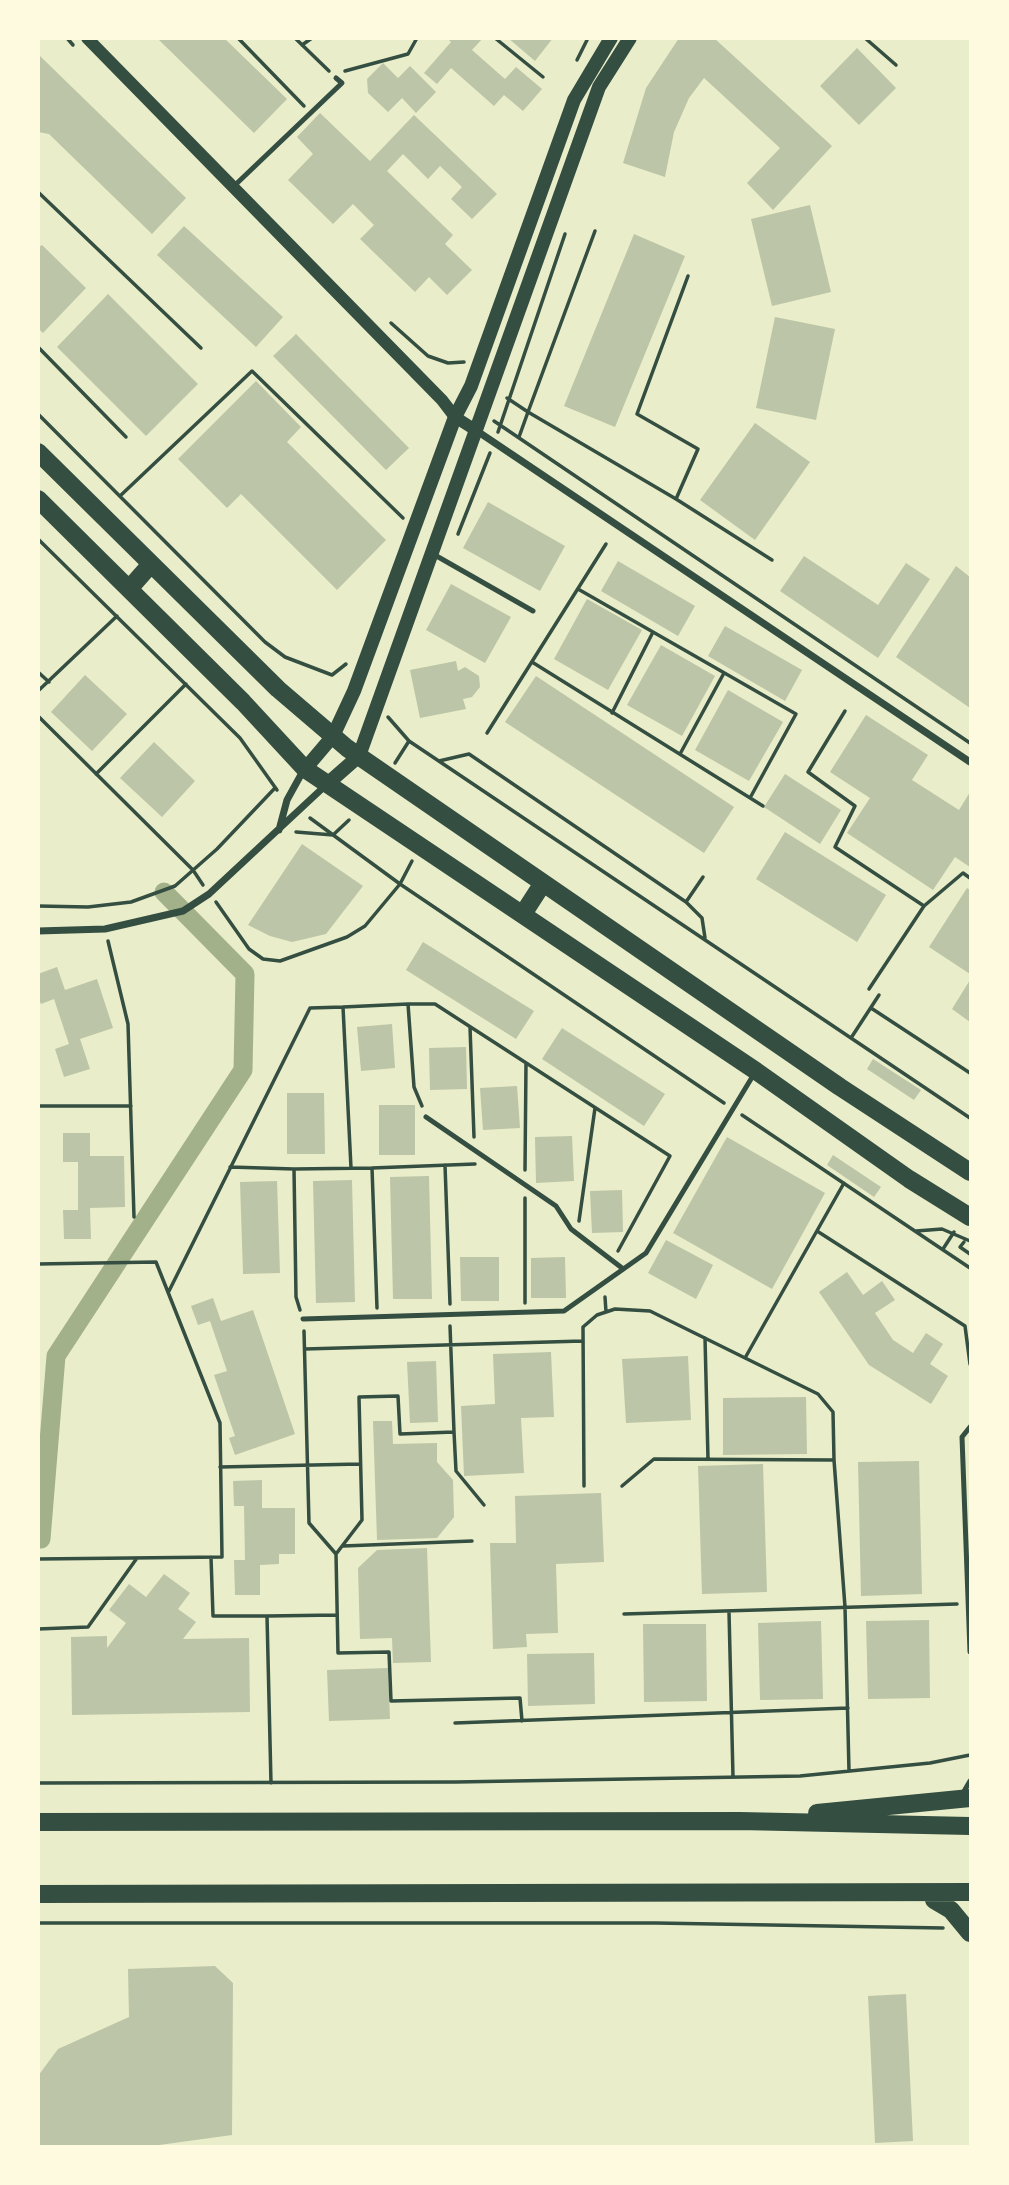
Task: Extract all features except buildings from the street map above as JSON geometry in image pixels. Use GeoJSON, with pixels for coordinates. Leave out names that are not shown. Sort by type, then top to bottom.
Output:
{"type":"FeatureCollection","features":[{"type":"Feature","properties":{"kind":"main road"},"geometry":{"type":"LineString","coordinates":[[305,769],[333,736],[354,691],[455,417],[471,386],[574,100],[611,38]]}},
{"type":"Feature","properties":{"kind":"main road"},"geometry":{"type":"LineString","coordinates":[[327,785],[359,756],[599,87],[631,38]]}},
{"type":"Feature","properties":{"kind":"main road"},"geometry":{"type":"LineString","coordinates":[[38,452],[278,689],[333,736],[543,883],[971,1172]]}},
{"type":"Feature","properties":{"kind":"main road"},"geometry":{"type":"LineString","coordinates":[[38,499],[305,769],[756,1071],[909,1179],[971,1217]]}},
{"type":"Feature","properties":{"kind":"main road"},"geometry":{"type":"LineString","coordinates":[[129,589],[151,564]]}},
{"type":"Feature","properties":{"kind":"main road"},"geometry":{"type":"LineString","coordinates":[[523,915],[543,883]]}},
{"type":"Feature","properties":{"kind":"main road"},"geometry":{"type":"LineString","coordinates":[[740,1821],[965,1798]]}},
{"type":"Feature","properties":{"kind":"main road"},"geometry":{"type":"LineString","coordinates":[[38,1822],[740,1821],[971,1826]]}},
{"type":"Feature","properties":{"kind":"main road"},"geometry":{"type":"LineString","coordinates":[[38,1894],[971,1892]]}},
{"type":"Feature","properties":{"kind":"main road"},"geometry":{"type":"LineString","coordinates":[[867,1894],[971,1904]]}},
{"type":"Feature","properties":{"kind":"main road"},"geometry":{"type":"LineString","coordinates":[[934,1900],[951,1910],[969,1931]]}},
{"type":"Feature","properties":{"kind":"street"},"geometry":{"type":"LineString","coordinates":[[87,38],[442,400],[455,417],[971,762]]}},
{"type":"Feature","properties":{"kind":"street"},"geometry":{"type":"LineString","coordinates":[[279,831],[286,800],[305,769]]}},
{"type":"Feature","properties":{"kind":"street"},"geometry":{"type":"LineString","coordinates":[[38,931],[105,929],[183,911],[209,894],[327,785]]}},
{"type":"Feature","properties":{"kind":"lane"},"geometry":{"type":"LineString","coordinates":[[233,187],[342,83],[336,78]]}},
{"type":"Feature","properties":{"kind":"lane"},"geometry":{"type":"LineString","coordinates":[[433,554],[533,611]]}},
{"type":"Feature","properties":{"kind":"lane"},"geometry":{"type":"LineString","coordinates":[[303,1319],[564,1311],[646,1253],[756,1071]]}},
{"type":"Feature","properties":{"kind":"lane"},"geometry":{"type":"LineString","coordinates":[[426,1117],[556,1206],[577,1234],[622,1268]]}},
{"type":"Feature","properties":{"kind":"lane"},"geometry":{"type":"LineString","coordinates":[[971,1427],[962,1437],[971,1651]]}},
{"type":"Feature","properties":{"kind":"lane"},"geometry":{"type":"LineString","coordinates":[[965,1798],[971,1781]]}},
{"type":"Feature","properties":{"kind":"path"},"geometry":{"type":"LineString","coordinates":[[67,38],[77,48]]}},
{"type":"Feature","properties":{"kind":"path"},"geometry":{"type":"LineString","coordinates":[[238,38],[311,113]]}},
{"type":"Feature","properties":{"kind":"path"},"geometry":{"type":"LineString","coordinates":[[295,38],[336,78],[346,71],[408,54],[417,38]]}},
{"type":"Feature","properties":{"kind":"path"},"geometry":{"type":"LineString","coordinates":[[302,46],[312,38]]}},
{"type":"Feature","properties":{"kind":"path"},"geometry":{"type":"LineString","coordinates":[[495,38],[543,77]]}},
{"type":"Feature","properties":{"kind":"path"},"geometry":{"type":"LineString","coordinates":[[572,69],[589,38]]}},
{"type":"Feature","properties":{"kind":"path"},"geometry":{"type":"LineString","coordinates":[[864,38],[897,65]]}},
{"type":"Feature","properties":{"kind":"path"},"geometry":{"type":"LineString","coordinates":[[38,192],[201,348]]}},
{"type":"Feature","properties":{"kind":"path"},"geometry":{"type":"LineString","coordinates":[[447,562],[494,442],[567,230]]}},
{"type":"Feature","properties":{"kind":"path"},"geometry":{"type":"LineString","coordinates":[[595,231],[528,412],[676,499],[772,560]]}},
{"type":"Feature","properties":{"kind":"path"},"geometry":{"type":"LineString","coordinates":[[676,499],[698,449],[637,414],[688,276]]}},
{"type":"Feature","properties":{"kind":"path"},"geometry":{"type":"LineString","coordinates":[[387,319],[418,349],[439,361],[464,363],[467,353]]}},
{"type":"Feature","properties":{"kind":"path"},"geometry":{"type":"LineString","coordinates":[[38,346],[126,438]]}},
{"type":"Feature","properties":{"kind":"path"},"geometry":{"type":"LineString","coordinates":[[120,496],[251,370],[405,520],[409,509]]}},
{"type":"Feature","properties":{"kind":"path"},"geometry":{"type":"LineString","coordinates":[[38,414],[265,642],[285,657],[332,675],[348,662]]}},
{"type":"Feature","properties":{"kind":"path"},"geometry":{"type":"LineString","coordinates":[[483,414],[971,743]]}},
{"type":"Feature","properties":{"kind":"path"},"geometry":{"type":"LineString","coordinates":[[38,539],[253,752],[275,788],[286,800]]}},
{"type":"Feature","properties":{"kind":"path"},"geometry":{"type":"LineString","coordinates":[[487,733],[606,544]]}},
{"type":"Feature","properties":{"kind":"path"},"geometry":{"type":"LineString","coordinates":[[578,589],[796,714],[750,798]]}},
{"type":"Feature","properties":{"kind":"path"},"geometry":{"type":"LineString","coordinates":[[38,691],[117,617]]}},
{"type":"Feature","properties":{"kind":"path"},"geometry":{"type":"LineString","coordinates":[[612,713],[653,632]]}},
{"type":"Feature","properties":{"kind":"path"},"geometry":{"type":"LineString","coordinates":[[532,662],[763,806]]}},
{"type":"Feature","properties":{"kind":"path"},"geometry":{"type":"LineString","coordinates":[[38,672],[49,681]]}},
{"type":"Feature","properties":{"kind":"path"},"geometry":{"type":"LineString","coordinates":[[680,754],[724,673]]}},
{"type":"Feature","properties":{"kind":"path"},"geometry":{"type":"LineString","coordinates":[[96,774],[186,684]]}},
{"type":"Feature","properties":{"kind":"path"},"geometry":{"type":"LineString","coordinates":[[393,704],[388,717],[409,741],[971,1118]]}},
{"type":"Feature","properties":{"kind":"path"},"geometry":{"type":"LineString","coordinates":[[845,711],[808,772],[855,806],[835,847],[924,906]]}},
{"type":"Feature","properties":{"kind":"path"},"geometry":{"type":"LineString","coordinates":[[439,761],[470,754],[686,902],[702,918],[705,939]]}},
{"type":"Feature","properties":{"kind":"path"},"geometry":{"type":"LineString","coordinates":[[38,906],[88,907],[131,902],[175,886],[218,849],[275,788]]}},
{"type":"Feature","properties":{"kind":"path"},"geometry":{"type":"LineString","coordinates":[[300,811],[412,891],[971,1268]]}},
{"type":"Feature","properties":{"kind":"path"},"geometry":{"type":"LineString","coordinates":[[869,989],[924,906],[963,873],[971,878]]}},
{"type":"Feature","properties":{"kind":"path"},"geometry":{"type":"LineString","coordinates":[[686,902],[703,877]]}},
{"type":"Feature","properties":{"kind":"path"},"geometry":{"type":"LineString","coordinates":[[105,929],[128,1024],[134,1217]]}},
{"type":"Feature","properties":{"kind":"path"},"geometry":{"type":"LineString","coordinates":[[851,1038],[879,995]]}},
{"type":"Feature","properties":{"kind":"path"},"geometry":{"type":"LineString","coordinates":[[408,1004],[414,1087],[426,1117]]}},
{"type":"Feature","properties":{"kind":"path"},"geometry":{"type":"LineString","coordinates":[[169,1291],[310,1008],[435,1004],[670,1156],[612,1261]]}},
{"type":"Feature","properties":{"kind":"path"},"geometry":{"type":"LineString","coordinates":[[343,1007],[351,1168]]}},
{"type":"Feature","properties":{"kind":"path"},"geometry":{"type":"LineString","coordinates":[[871,1007],[971,1073]]}},
{"type":"Feature","properties":{"kind":"path"},"geometry":{"type":"LineString","coordinates":[[470,1027],[474,1150]]}},
{"type":"Feature","properties":{"kind":"path"},"geometry":{"type":"LineString","coordinates":[[38,1106],[132,1106]]}},
{"type":"Feature","properties":{"kind":"path"},"geometry":{"type":"LineString","coordinates":[[577,1234],[595,1108]]}},
{"type":"Feature","properties":{"kind":"path"},"geometry":{"type":"LineString","coordinates":[[230,1167],[372,1168],[493,1163]]}},
{"type":"Feature","properties":{"kind":"path"},"geometry":{"type":"LineString","coordinates":[[445,1165],[456,1471],[484,1505]]}},
{"type":"Feature","properties":{"kind":"path"},"geometry":{"type":"LineString","coordinates":[[372,1168],[377,1317]]}},
{"type":"Feature","properties":{"kind":"path"},"geometry":{"type":"LineString","coordinates":[[294,1169],[296,1297],[303,1319],[309,1523],[336,1554]]}},
{"type":"Feature","properties":{"kind":"path"},"geometry":{"type":"LineString","coordinates":[[745,1358],[844,1183]]}},
{"type":"Feature","properties":{"kind":"path"},"geometry":{"type":"LineString","coordinates":[[817,1231],[965,1326],[971,1364]]}},
{"type":"Feature","properties":{"kind":"path"},"geometry":{"type":"LineString","coordinates":[[915,1231],[954,1231],[971,1241]]}},
{"type":"Feature","properties":{"kind":"path"},"geometry":{"type":"LineString","coordinates":[[943,1249],[954,1231]]}},
{"type":"Feature","properties":{"kind":"path"},"geometry":{"type":"LineString","coordinates":[[964,1242],[960,1247],[971,1254]]}},
{"type":"Feature","properties":{"kind":"path"},"geometry":{"type":"LineString","coordinates":[[38,1264],[156,1262],[220,1423],[222,1557],[38,1559]]}},
{"type":"Feature","properties":{"kind":"path"},"geometry":{"type":"LineString","coordinates":[[584,1486],[583,1327],[589,1320],[615,1309],[637,1308],[650,1311],[818,1394],[827,1403],[833,1412],[835,1425],[834,1460],[845,1607],[849,1771]]}},
{"type":"Feature","properties":{"kind":"path"},"geometry":{"type":"LineString","coordinates":[[705,1338],[708,1459]]}},
{"type":"Feature","properties":{"kind":"path"},"geometry":{"type":"LineString","coordinates":[[304,1349],[583,1341]]}},
{"type":"Feature","properties":{"kind":"path"},"geometry":{"type":"LineString","coordinates":[[454,1432],[400,1434],[398,1396],[359,1397],[362,1520],[336,1554],[338,1653],[389,1652],[390,1701],[520,1698],[522,1721]]}},
{"type":"Feature","properties":{"kind":"path"},"geometry":{"type":"LineString","coordinates":[[622,1486],[654,1459],[834,1460]]}},
{"type":"Feature","properties":{"kind":"path"},"geometry":{"type":"LineString","coordinates":[[220,1468],[360,1464]]}},
{"type":"Feature","properties":{"kind":"path"},"geometry":{"type":"LineString","coordinates":[[342,1546],[472,1541]]}},
{"type":"Feature","properties":{"kind":"path"},"geometry":{"type":"LineString","coordinates":[[211,1557],[213,1616],[337,1615]]}},
{"type":"Feature","properties":{"kind":"path"},"geometry":{"type":"LineString","coordinates":[[38,1629],[88,1627],[137,1558]]}},
{"type":"Feature","properties":{"kind":"path"},"geometry":{"type":"LineString","coordinates":[[624,1614],[969,1603]]}},
{"type":"Feature","properties":{"kind":"path"},"geometry":{"type":"LineString","coordinates":[[729,1611],[733,1777]]}},
{"type":"Feature","properties":{"kind":"path"},"geometry":{"type":"LineString","coordinates":[[267,1616],[271,1783]]}},
{"type":"Feature","properties":{"kind":"path"},"geometry":{"type":"LineString","coordinates":[[455,1723],[848,1708]]}},
{"type":"Feature","properties":{"kind":"path"},"geometry":{"type":"LineString","coordinates":[[38,1783],[271,1783],[800,1776],[930,1763],[971,1755]]}},
{"type":"Feature","properties":{"kind":"path"},"geometry":{"type":"LineString","coordinates":[[38,1923],[656,1923],[969,1931]]}},
{"type":"Feature","properties":{"kind":"waterway"},"geometry":{"type":"LineString","coordinates":[[41,1539],[56,1356],[243,1070],[245,974],[164,892]]}}]}
